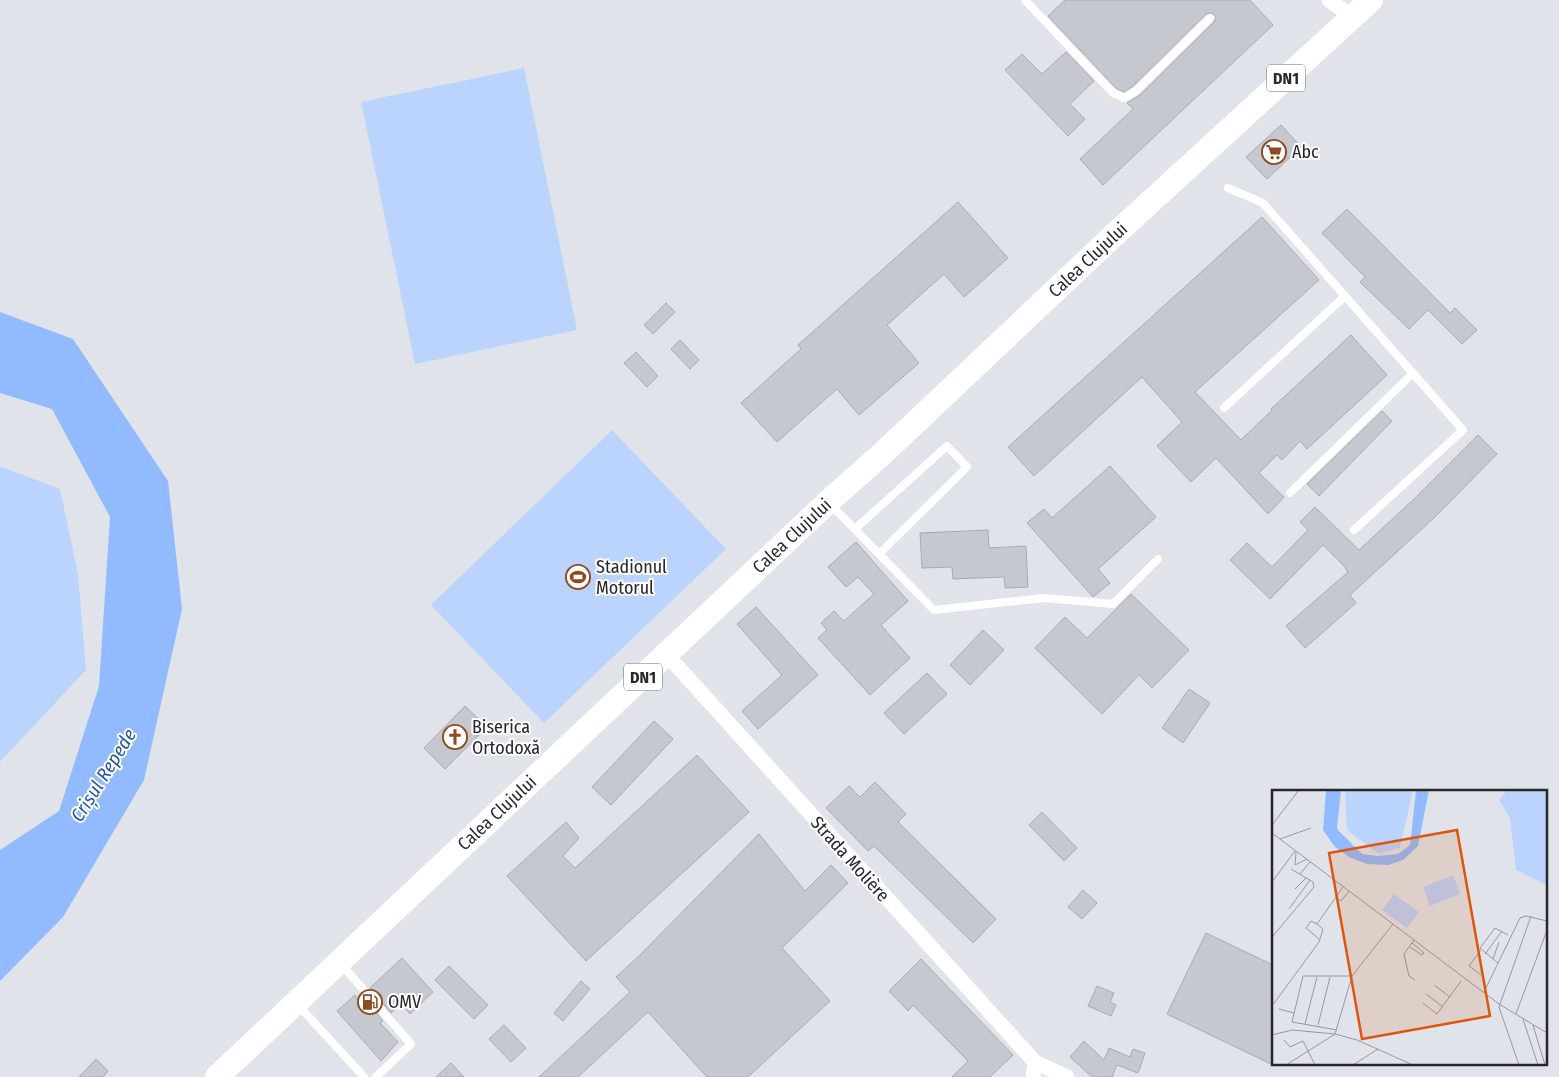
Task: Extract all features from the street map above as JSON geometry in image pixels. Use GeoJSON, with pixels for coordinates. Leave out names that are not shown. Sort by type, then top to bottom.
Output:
{"type":"FeatureCollection","features":[{"type":"Feature","properties":{"kind":"main road","name":"Calea Clujului"},"geometry":{"type":"LineString","coordinates":[[217,1077],[828,502],[882,454],[1112,237],[1371,0]]}},
{"type":"Feature","properties":{"kind":"street"},"geometry":{"type":"LineString","coordinates":[[1329,0],[1352,17]]}},
{"type":"Feature","properties":{"kind":"street","name":"Strada Molière"},"geometry":{"type":"LineString","coordinates":[[666,655],[1035,1062],[1066,1077]]}},
{"type":"Feature","properties":{"kind":"street"},"geometry":{"type":"LineString","coordinates":[[1033,1077],[1035,1062]]}},
{"type":"Feature","properties":{"kind":"lane"},"geometry":{"type":"LineString","coordinates":[[1025,0],[1112,92],[1124,98],[1136,91],[1210,18]]}},
{"type":"Feature","properties":{"kind":"lane"},"geometry":{"type":"LineString","coordinates":[[1228,188],[1263,203],[1463,430],[1354,530]]}},
{"type":"Feature","properties":{"kind":"lane"},"geometry":{"type":"LineString","coordinates":[[1224,408],[1345,296]]}},
{"type":"Feature","properties":{"kind":"lane"},"geometry":{"type":"LineString","coordinates":[[1290,493],[1413,373]]}},
{"type":"Feature","properties":{"kind":"lane"},"geometry":{"type":"LineString","coordinates":[[855,529],[947,446],[967,467],[879,554]]}},
{"type":"Feature","properties":{"kind":"lane"},"geometry":{"type":"LineString","coordinates":[[828,502],[934,610],[1044,598],[1113,604],[1158,559]]}},
{"type":"Feature","properties":{"kind":"lane"},"geometry":{"type":"LineString","coordinates":[[339,962],[411,1044],[376,1077]]}},
{"type":"Feature","properties":{"kind":"lane"},"geometry":{"type":"LineString","coordinates":[[296,1002],[364,1077]]}},
{"type":"Feature","properties":{"kind":"shaded area"},"geometry":{"type":"Polygon","coordinates":[[[524,68],[577,330],[415,364],[361,102],[524,68]]]}},
{"type":"Feature","properties":{"kind":"shaded area","name":"Stadionul Motorul"},"geometry":{"type":"Polygon","coordinates":[[[612,430],[726,549],[544,723],[431,605],[612,430]]]}},
{"type":"Feature","properties":{"kind":"shaded area"},"geometry":{"type":"Polygon","coordinates":[[[0,466],[60,489],[78,574],[86,670],[0,762],[0,466]]]}},
{"type":"Feature","properties":{"kind":"water","name":"Crișul Repede"},"geometry":{"type":"Polygon","coordinates":[[[0,312],[73,339],[168,481],[182,609],[144,780],[63,917],[0,981],[0,850],[59,811],[99,686],[110,517],[52,409],[0,393],[0,312]]]}},
{"type":"Feature","properties":{"kind":"building"},"geometry":{"type":"Polygon","coordinates":[[[1065,0],[1250,0],[1273,25],[1103,185],[1080,159],[1133,109],[1127,103],[1140,95],[1214,22],[1216,17],[1212,13],[1206,14],[1133,86],[1124,92],[1116,88],[1048,16],[1065,0]]]}},
{"type":"Feature","properties":{"kind":"building"},"geometry":{"type":"Polygon","coordinates":[[[1066,52],[1094,81],[1070,104],[1085,119],[1068,136],[1005,70],[1022,54],[1042,74],[1066,52]]]}},
{"type":"Feature","properties":{"kind":"building","name":"Abc"},"geometry":{"type":"Polygon","coordinates":[[[1281,125],[1301,147],[1267,179],[1246,157],[1281,125]]]}},
{"type":"Feature","properties":{"kind":"building"},"geometry":{"type":"Polygon","coordinates":[[[958,202],[1008,258],[964,297],[944,274],[887,325],[919,363],[859,415],[837,389],[777,442],[741,403],[801,349],[798,345],[958,202]]]}},
{"type":"Feature","properties":{"kind":"building"},"geometry":{"type":"Polygon","coordinates":[[[1347,209],[1450,313],[1455,308],[1477,330],[1462,344],[1428,310],[1409,329],[1360,282],[1365,277],[1322,233],[1347,209]]]}},
{"type":"Feature","properties":{"kind":"building"},"geometry":{"type":"Polygon","coordinates":[[[1262,217],[1319,280],[1195,392],[1241,440],[1271,409],[1351,335],[1387,375],[1307,449],[1300,441],[1282,460],[1277,455],[1259,473],[1284,497],[1268,514],[1216,458],[1191,482],[1157,446],[1182,422],[1142,377],[1034,476],[1008,447],[1262,217]]]}},
{"type":"Feature","properties":{"kind":"building"},"geometry":{"type":"Polygon","coordinates":[[[666,303],[675,312],[653,334],[644,325],[666,303]]]}},
{"type":"Feature","properties":{"kind":"building"},"geometry":{"type":"Polygon","coordinates":[[[680,340],[699,360],[690,369],[671,349],[680,340]]]}},
{"type":"Feature","properties":{"kind":"building"},"geometry":{"type":"Polygon","coordinates":[[[636,352],[658,376],[647,387],[624,363],[636,352]]]}},
{"type":"Feature","properties":{"kind":"building"},"geometry":{"type":"Polygon","coordinates":[[[1382,411],[1392,421],[1319,496],[1307,484],[1382,411]]]}},
{"type":"Feature","properties":{"kind":"building"},"geometry":{"type":"Polygon","coordinates":[[[1478,435],[1497,454],[1435,517],[1350,595],[1356,603],[1305,648],[1286,626],[1348,572],[1343,565],[1323,545],[1270,599],[1230,560],[1247,543],[1272,567],[1308,530],[1300,522],[1315,507],[1359,550],[1414,499],[1478,435]]]}},
{"type":"Feature","properties":{"kind":"building"},"geometry":{"type":"Polygon","coordinates":[[[1110,466],[1156,517],[1098,569],[1110,583],[1093,597],[1027,523],[1044,509],[1052,518],[1110,466]]]}},
{"type":"Feature","properties":{"kind":"building"},"geometry":{"type":"Polygon","coordinates":[[[988,530],[989,548],[1026,546],[1028,587],[1005,588],[1004,577],[953,579],[952,567],[922,568],[920,533],[988,530]]]}},
{"type":"Feature","properties":{"kind":"building"},"geometry":{"type":"Polygon","coordinates":[[[856,542],[908,601],[881,625],[910,658],[870,695],[818,638],[827,630],[821,623],[834,611],[844,621],[874,594],[858,577],[846,587],[828,567],[856,542]]]}},
{"type":"Feature","properties":{"kind":"building"},"geometry":{"type":"Polygon","coordinates":[[[1131,594],[1189,650],[1152,688],[1139,675],[1102,714],[1035,648],[1065,617],[1087,638],[1131,594]]]}},
{"type":"Feature","properties":{"kind":"building"},"geometry":{"type":"Polygon","coordinates":[[[756,607],[818,675],[758,729],[742,711],[782,675],[737,624],[756,607]]]}},
{"type":"Feature","properties":{"kind":"building"},"geometry":{"type":"Polygon","coordinates":[[[983,630],[1004,650],[970,685],[950,665],[983,630]]]}},
{"type":"Feature","properties":{"kind":"building"},"geometry":{"type":"Polygon","coordinates":[[[927,673],[947,694],[904,734],[884,713],[927,673]]]}},
{"type":"Feature","properties":{"kind":"building"},"geometry":{"type":"Polygon","coordinates":[[[1189,689],[1210,703],[1183,743],[1162,728],[1189,689]]]}},
{"type":"Feature","properties":{"kind":"building","name":"Biserica Ortodoxă"},"geometry":{"type":"Polygon","coordinates":[[[465,706],[487,727],[445,769],[424,748],[465,706]]]}},
{"type":"Feature","properties":{"kind":"building"},"geometry":{"type":"Polygon","coordinates":[[[654,721],[673,739],[611,805],[592,787],[654,721]]]}},
{"type":"Feature","properties":{"kind":"building"},"geometry":{"type":"Polygon","coordinates":[[[697,755],[749,812],[586,961],[507,876],[566,822],[579,838],[563,856],[575,868],[697,755]]]}},
{"type":"Feature","properties":{"kind":"building"},"geometry":{"type":"Polygon","coordinates":[[[875,782],[906,814],[898,822],[996,919],[973,943],[874,846],[868,851],[826,808],[849,786],[860,797],[875,782]]]}},
{"type":"Feature","properties":{"kind":"building"},"geometry":{"type":"Polygon","coordinates":[[[1042,812],[1077,848],[1064,861],[1029,825],[1042,812]]]}},
{"type":"Feature","properties":{"kind":"building"},"geometry":{"type":"Polygon","coordinates":[[[759,834],[805,891],[831,865],[848,883],[782,948],[830,1001],[748,1077],[707,1077],[648,1012],[578,1077],[539,1077],[630,992],[616,977],[759,834]]]}},
{"type":"Feature","properties":{"kind":"building"},"geometry":{"type":"Polygon","coordinates":[[[1083,890],[1097,903],[1082,919],[1068,907],[1083,890]]]}},
{"type":"Feature","properties":{"kind":"building"},"geometry":{"type":"Polygon","coordinates":[[[1206,933],[1272,965],[1273,1065],[1167,1014],[1206,933]]]}},
{"type":"Feature","properties":{"kind":"building"},"geometry":{"type":"Polygon","coordinates":[[[402,958],[433,992],[410,1014],[401,1004],[391,1013],[370,988],[402,958]]]}},
{"type":"Feature","properties":{"kind":"building"},"geometry":{"type":"Polygon","coordinates":[[[921,959],[1013,1055],[990,1077],[952,1077],[968,1061],[913,1005],[908,1011],[889,991],[921,959]]]}},
{"type":"Feature","properties":{"kind":"building"},"geometry":{"type":"Polygon","coordinates":[[[449,966],[488,1005],[474,1019],[435,980],[449,966]]]}},
{"type":"Feature","properties":{"kind":"building"},"geometry":{"type":"Polygon","coordinates":[[[581,981],[590,989],[563,1021],[554,1013],[581,981]]]}},
{"type":"Feature","properties":{"kind":"building"},"geometry":{"type":"Polygon","coordinates":[[[1097,986],[1114,993],[1110,1002],[1116,1005],[1111,1016],[1088,1006],[1097,986]]]}},
{"type":"Feature","properties":{"kind":"building"},"geometry":{"type":"Polygon","coordinates":[[[355,995],[358,1000],[362,996],[383,1021],[380,1023],[398,1042],[381,1061],[337,1011],[355,995]]]}},
{"type":"Feature","properties":{"kind":"building"},"geometry":{"type":"Polygon","coordinates":[[[504,1025],[526,1048],[511,1062],[489,1039],[504,1025]]]}},
{"type":"Feature","properties":{"kind":"building"},"geometry":{"type":"Polygon","coordinates":[[[1084,1041],[1104,1060],[1109,1048],[1130,1057],[1133,1049],[1145,1053],[1138,1073],[1117,1065],[1112,1077],[1092,1077],[1070,1057],[1084,1041]]]}},
{"type":"Feature","properties":{"kind":"building"},"geometry":{"type":"Polygon","coordinates":[[[96,1059],[108,1071],[103,1077],[79,1077],[96,1059]]]}},
{"type":"Feature","properties":{"kind":"building"},"geometry":{"type":"Polygon","coordinates":[[[451,1063],[464,1077],[436,1077],[451,1063]]]}},
{"type":"Feature","properties":{"kind":"place","name":"Abc"},"geometry":{"type":"Point","coordinates":[1274,152]}},
{"type":"Feature","properties":{"kind":"place","name":"Stadionul Motorul"},"geometry":{"type":"Point","coordinates":[578,577]}},
{"type":"Feature","properties":{"kind":"place","name":"Biserica Ortodoxă"},"geometry":{"type":"Point","coordinates":[455,737]}},
{"type":"Feature","properties":{"kind":"place","name":"OMV"},"geometry":{"type":"Point","coordinates":[370,1002]}}]}
